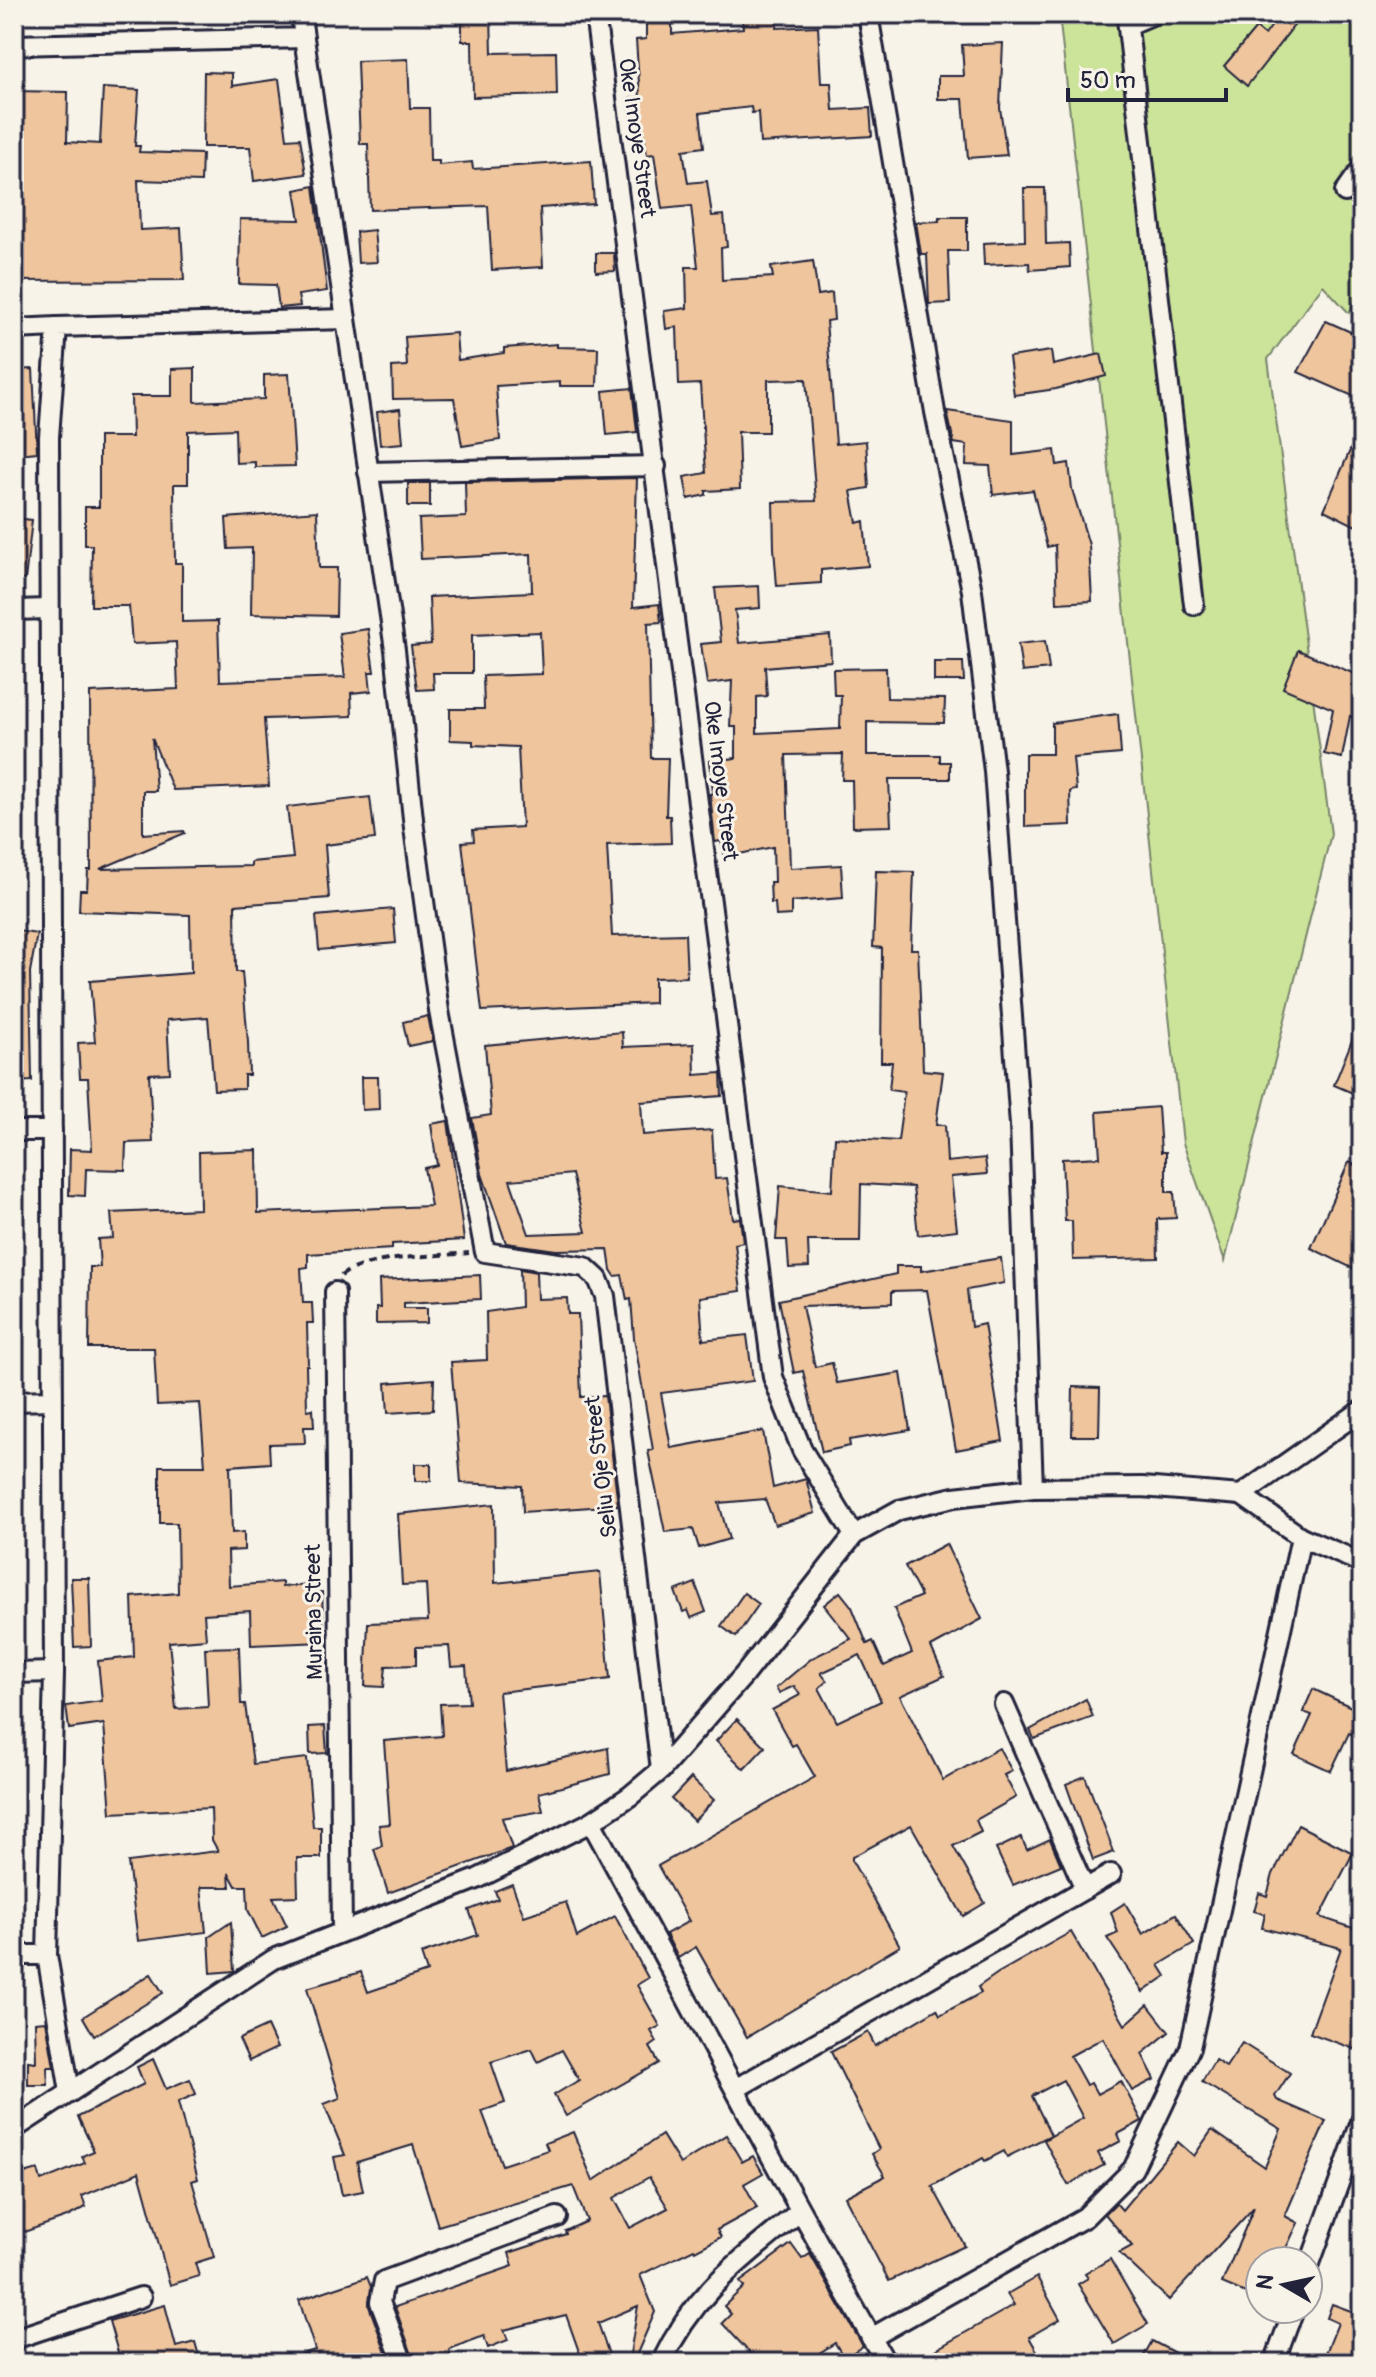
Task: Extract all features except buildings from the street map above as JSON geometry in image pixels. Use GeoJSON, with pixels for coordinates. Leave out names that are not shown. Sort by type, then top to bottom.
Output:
{"type":"FeatureCollection","features":[{"type":"Feature","properties":{"kind":"street"},"geometry":{"type":"LineString","coordinates":[[301,14],[395,650],[414,828],[439,1011],[485,1252]]}},
{"type":"Feature","properties":{"kind":"street","name":"Oke Imoye Street"},"geometry":{"type":"LineString","coordinates":[[595,14],[773,1377],[802,1450],[854,1535]]}},
{"type":"Feature","properties":{"kind":"street"},"geometry":{"type":"LineString","coordinates":[[868,14],[935,412],[972,591],[994,771],[1020,1125],[1033,1488]]}},
{"type":"Feature","properties":{"kind":"street"},"geometry":{"type":"LineString","coordinates":[[1125,16],[1133,23],[1142,22],[1154,14]]}},
{"type":"Feature","properties":{"kind":"street"},"geometry":{"type":"LineString","coordinates":[[1125,16],[1194,605]]}},
{"type":"Feature","properties":{"kind":"street"},"geometry":{"type":"LineString","coordinates":[[14,45],[304,38]]}},
{"type":"Feature","properties":{"kind":"street"},"geometry":{"type":"LineString","coordinates":[[1345,192],[1362,168]]}},
{"type":"Feature","properties":{"kind":"street"},"geometry":{"type":"LineString","coordinates":[[14,329],[346,319]]}},
{"type":"Feature","properties":{"kind":"street"},"geometry":{"type":"LineString","coordinates":[[57,327],[49,437],[54,1672],[47,1955],[70,2092]]}},
{"type":"Feature","properties":{"kind":"street"},"geometry":{"type":"LineString","coordinates":[[368,472],[656,466]]}},
{"type":"Feature","properties":{"kind":"street"},"geometry":{"type":"LineString","coordinates":[[14,610],[49,609]]}},
{"type":"Feature","properties":{"kind":"street"},"geometry":{"type":"LineString","coordinates":[[14,1131],[52,1131]]}},
{"type":"Feature","properties":{"kind":"street","name":"Seliu Oje Street"},"geometry":{"type":"LineString","coordinates":[[485,1252],[585,1267],[598,1279],[605,1296],[661,1770]]}},
{"type":"Feature","properties":{"kind":"street","name":"Muraina Street"},"geometry":{"type":"LineString","coordinates":[[335,1292],[342,1931]]}},
{"type":"Feature","properties":{"kind":"street"},"geometry":{"type":"LineString","coordinates":[[14,1401],[52,1400]]}},
{"type":"Feature","properties":{"kind":"street"},"geometry":{"type":"LineString","coordinates":[[1241,1495],[1362,1410]]}},
{"type":"Feature","properties":{"kind":"street"},"geometry":{"type":"LineString","coordinates":[[14,2129],[274,1959],[477,1879],[591,1822],[661,1770],[744,1675],[854,1535],[899,1510],[954,1497],[1033,1488],[1142,1487],[1241,1495],[1301,1537],[1362,1563]]}},
{"type":"Feature","properties":{"kind":"street"},"geometry":{"type":"LineString","coordinates":[[871,2338],[1085,2217],[1133,2169],[1190,2048],[1301,1537]]}},
{"type":"Feature","properties":{"kind":"street"},"geometry":{"type":"LineString","coordinates":[[14,1673],[54,1672]]}},
{"type":"Feature","properties":{"kind":"street"},"geometry":{"type":"LineString","coordinates":[[1004,1704],[1085,1889]]}},
{"type":"Feature","properties":{"kind":"street"},"geometry":{"type":"LineString","coordinates":[[591,1822],[737,2088],[799,2212],[886,2363]]}},
{"type":"Feature","properties":{"kind":"street"},"geometry":{"type":"LineString","coordinates":[[737,2088],[1111,1874]]}},
{"type":"Feature","properties":{"kind":"street"},"geometry":{"type":"LineString","coordinates":[[14,1955],[47,1955]]}},
{"type":"Feature","properties":{"kind":"street"},"geometry":{"type":"LineString","coordinates":[[1317,2245],[1362,2119]]}},
{"type":"Feature","properties":{"kind":"street"},"geometry":{"type":"LineString","coordinates":[[661,2363],[677,2328],[705,2292],[799,2212]]}},
{"type":"Feature","properties":{"kind":"street"},"geometry":{"type":"LineString","coordinates":[[403,2363],[380,2302],[384,2281],[557,2217]]}},
{"type":"Feature","properties":{"kind":"street"},"geometry":{"type":"LineString","coordinates":[[14,2339],[141,2297]]}},
{"type":"Feature","properties":{"kind":"street"},"geometry":{"type":"LineString","coordinates":[[1274,2363],[1288,2325]]}},
{"type":"Feature","properties":{"kind":"path"},"geometry":{"type":"LineString","coordinates":[[335,1292],[338,1279],[349,1269],[485,1252]]}},
{"type":"Feature","properties":{"kind":"green space"},"geometry":{"type":"Polygon","coordinates":[[[1059,14],[1362,14],[1362,288],[1349,313],[1323,285],[1268,359],[1331,834],[1225,1261],[1183,1143],[1059,14]]]}}]}
